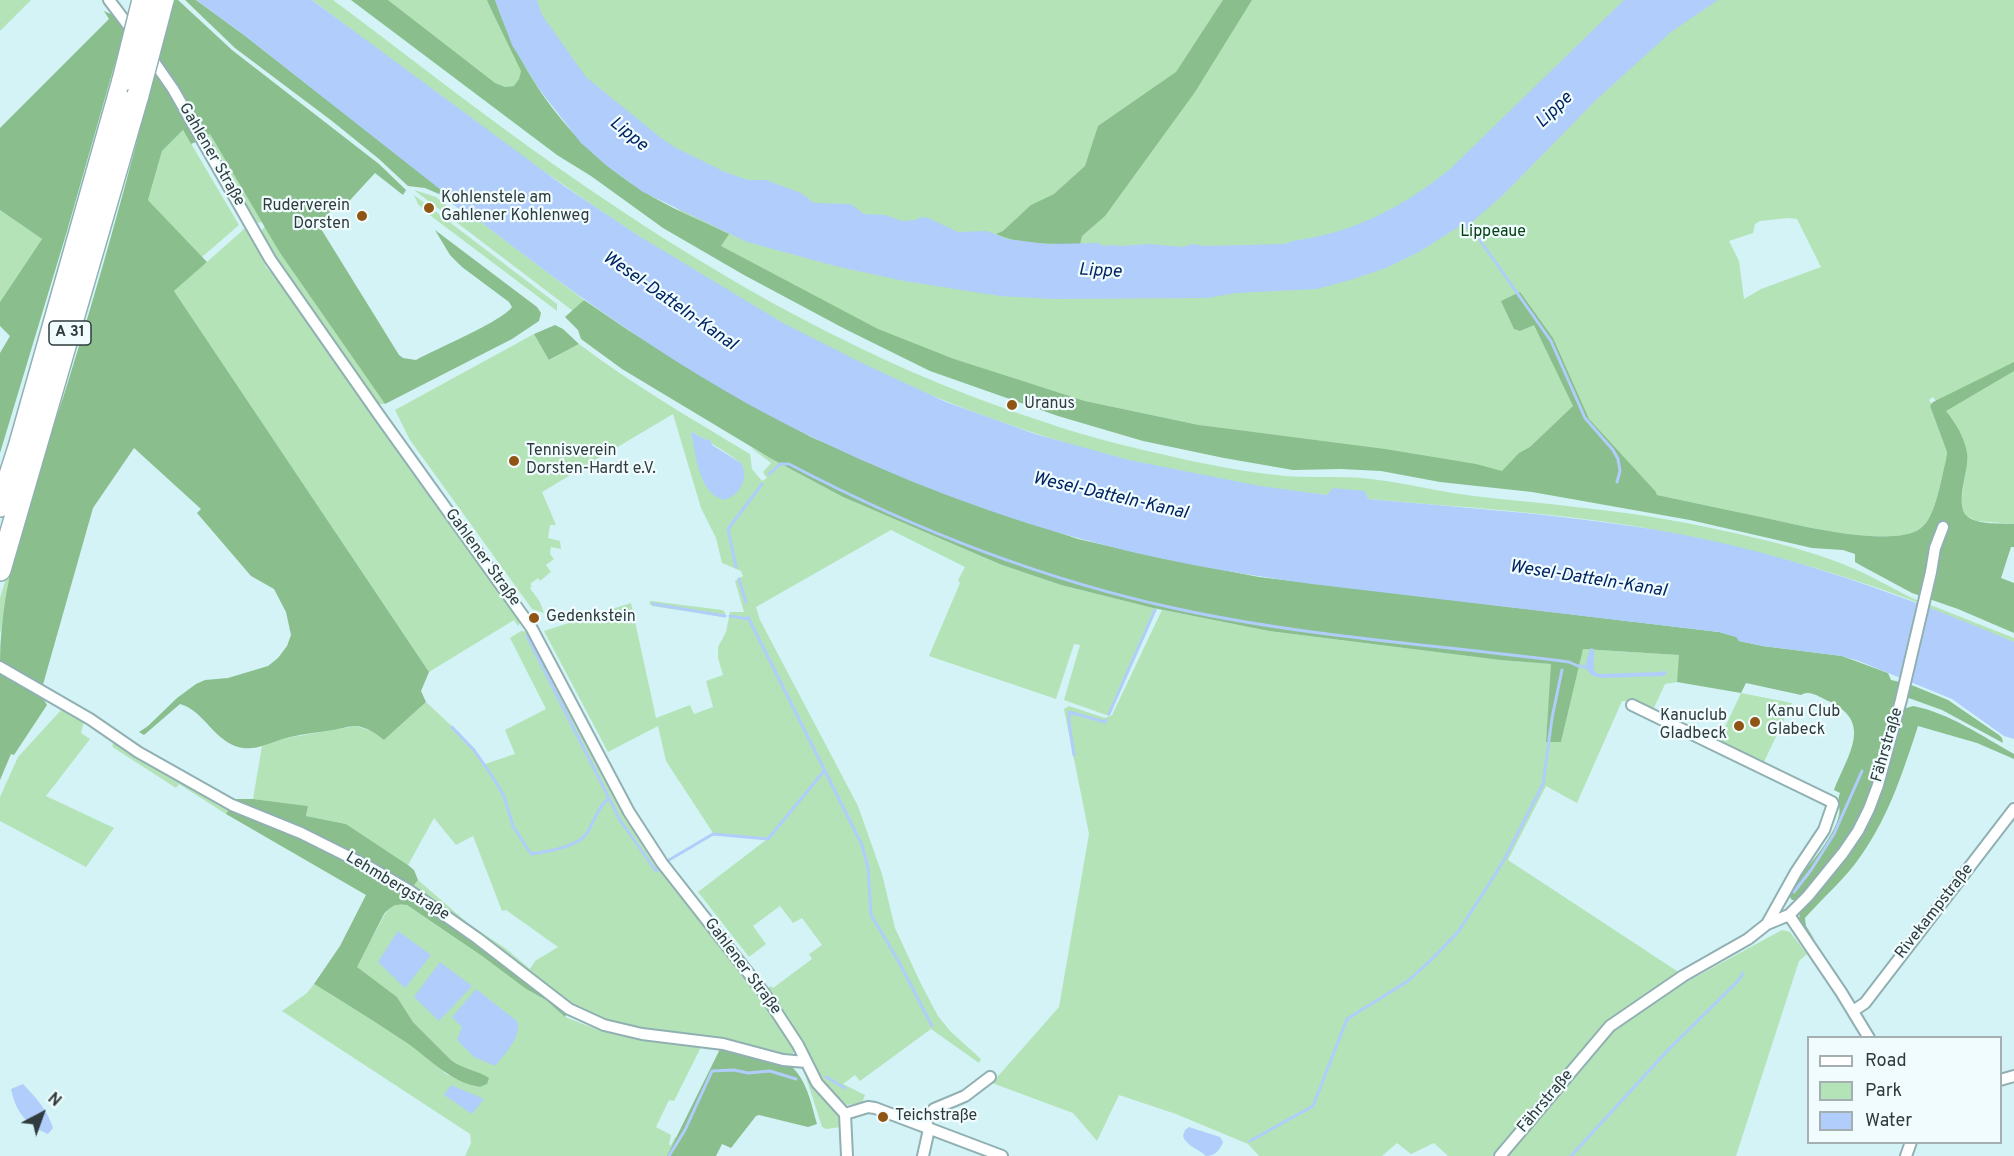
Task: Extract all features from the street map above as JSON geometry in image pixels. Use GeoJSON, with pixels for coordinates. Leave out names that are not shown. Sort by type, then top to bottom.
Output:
{"type":"FeatureCollection","features":[{"type":"Feature","properties":{"kind":"highway","name":"A 31"},"geometry":{"type":"LineString","coordinates":[[0,506],[19,447],[123,80],[143,0]]}},
{"type":"Feature","properties":{"kind":"highway","name":"A 31"},"geometry":{"type":"LineString","coordinates":[[0,570],[138,95],[163,0]]}},
{"type":"Feature","properties":{"kind":"street","name":"Gahlener Straße"},"geometry":{"type":"LineString","coordinates":[[109,0],[173,89],[270,259],[531,627],[628,812],[662,862],[764,993],[798,1045],[817,1083],[845,1114]]}},
{"type":"Feature","properties":{"kind":"street","name":"Fährstraße"},"geometry":{"type":"LineString","coordinates":[[1500,1156],[1610,1026],[1683,976],[1748,939],[1767,924],[1789,915],[1838,861],[1858,831],[1869,809],[1884,765],[1935,548],[1943,526]]}},
{"type":"Feature","properties":{"kind":"street","name":"Lehmbergstraße"},"geometry":{"type":"LineString","coordinates":[[0,667],[90,719],[138,752],[232,805],[301,833],[410,891],[477,938],[569,1009],[604,1025],[642,1034],[723,1044],[783,1059],[806,1062]]}},
{"type":"Feature","properties":{"kind":"street","name":"Fährstraße"},"geometry":{"type":"LineString","coordinates":[[1632,705],[1832,802],[1824,830],[1796,872],[1767,924]]}},
{"type":"Feature","properties":{"kind":"street","name":"Rivekampstraße"},"geometry":{"type":"LineString","coordinates":[[1853,1011],[1865,1003],[2014,809]]}},
{"type":"Feature","properties":{"kind":"street"},"geometry":{"type":"LineString","coordinates":[[1789,915],[1868,1036]]}},
{"type":"Feature","properties":{"kind":"street"},"geometry":{"type":"LineString","coordinates":[[923,1156],[929,1129],[926,1119],[934,1109],[965,1096],[990,1077]]}},
{"type":"Feature","properties":{"kind":"street"},"geometry":{"type":"LineString","coordinates":[[847,1156],[845,1114],[868,1107],[1002,1156]]}},
{"type":"Feature","properties":{"kind":"green space"},"geometry":{"type":"Polygon","coordinates":[[[0,0],[31,0],[0,31],[0,0]]]}},
{"type":"Feature","properties":{"kind":"green space"},"geometry":{"type":"Polygon","coordinates":[[[174,0],[178,0],[232,50],[379,164],[406,190],[403,195],[375,173],[341,210],[336,206],[318,224],[399,355],[416,360],[495,320],[512,307],[509,302],[462,267],[450,255],[435,230],[537,307],[541,313],[539,321],[512,339],[385,404],[280,253],[210,134],[205,136],[159,58],[174,0]]]}},
{"type":"Feature","properties":{"kind":"green space"},"geometry":{"type":"Polygon","coordinates":[[[185,0],[196,0],[244,35],[442,190],[439,194],[425,188],[408,186],[332,121],[235,48],[185,0]]]}},
{"type":"Feature","properties":{"kind":"green space"},"geometry":{"type":"Polygon","coordinates":[[[312,0],[333,0],[534,150],[614,206],[719,272],[773,303],[883,359],[998,406],[1114,443],[1239,470],[1288,476],[1371,479],[1474,496],[1630,514],[1725,531],[1816,554],[1873,577],[1919,603],[1814,568],[1743,549],[1634,526],[1502,510],[1368,499],[1365,492],[1332,491],[1327,495],[1182,473],[1040,435],[948,402],[862,364],[778,321],[697,273],[540,168],[312,0]]]}},
{"type":"Feature","properties":{"kind":"green space"},"geometry":{"type":"Polygon","coordinates":[[[351,0],[388,0],[495,83],[505,87],[514,86],[521,71],[487,0],[495,0],[519,56],[552,108],[572,132],[618,174],[643,191],[729,234],[721,246],[878,329],[954,359],[1085,401],[1199,425],[1385,449],[1476,464],[1502,471],[1573,406],[1534,325],[1520,331],[1514,329],[1501,301],[1520,292],[1553,338],[1589,419],[1657,495],[1816,529],[1865,536],[1888,536],[1907,534],[1921,528],[1931,515],[1934,506],[1947,452],[1930,406],[1933,402],[2014,362],[2014,371],[1946,411],[1959,430],[1967,453],[1962,496],[1964,512],[1973,520],[2014,524],[2014,547],[2011,547],[2001,578],[2014,583],[2014,633],[1958,609],[1912,593],[1855,562],[1855,554],[1843,550],[1812,548],[1690,520],[1532,492],[1440,482],[1381,471],[1293,470],[1224,458],[1143,441],[1058,416],[930,371],[744,275],[663,228],[591,176],[557,155],[351,0]]]}},
{"type":"Feature","properties":{"kind":"green space","name":"Lippeaue"},"geometry":{"type":"Polygon","coordinates":[[[388,0],[2014,0],[2014,524],[1977,521],[1966,516],[1961,506],[1967,458],[1948,418],[1933,397],[1929,400],[1932,404],[1930,406],[1947,452],[1934,506],[1931,515],[1921,528],[1907,534],[1888,536],[1865,536],[1816,529],[1657,495],[1656,492],[1655,495],[1199,425],[1085,401],[929,352],[839,312],[720,246],[521,72],[515,86],[505,87],[495,84],[388,0]],[[1797,219],[1760,221],[1755,224],[1753,233],[1729,241],[1739,261],[1744,299],[1761,289],[1821,267],[1797,219]]]}},
{"type":"Feature","properties":{"kind":"green space"},"geometry":{"type":"Polygon","coordinates":[[[1223,0],[1252,0],[1195,92],[1105,216],[1082,236],[1080,244],[1026,242],[996,234],[1003,231],[1031,205],[1054,194],[1085,166],[1098,126],[1176,72],[1223,0]]]}},
{"type":"Feature","properties":{"kind":"green space"},"geometry":{"type":"Polygon","coordinates":[[[104,11],[115,16],[125,28],[0,453],[0,353],[10,336],[0,326],[0,302],[42,239],[0,210],[0,128],[109,19],[104,11]]]}},
{"type":"Feature","properties":{"kind":"green space"},"geometry":{"type":"Polygon","coordinates":[[[155,70],[198,141],[191,144],[183,130],[162,151],[148,200],[207,262],[174,291],[429,672],[421,691],[426,702],[384,740],[367,729],[352,726],[295,736],[258,747],[243,748],[225,740],[196,713],[180,704],[144,735],[139,732],[196,684],[205,680],[228,678],[268,666],[287,646],[291,635],[286,612],[274,589],[251,576],[197,513],[201,509],[134,448],[93,508],[42,688],[0,664],[2,628],[14,556],[103,266],[155,70]]]}},
{"type":"Feature","properties":{"kind":"green space"},"geometry":{"type":"Polygon","coordinates":[[[183,130],[239,225],[202,257],[148,200],[162,151],[183,130]]]}},
{"type":"Feature","properties":{"kind":"green space"},"geometry":{"type":"Polygon","coordinates":[[[210,134],[262,222],[256,223],[227,167],[214,153],[205,136],[210,134]]]}},
{"type":"Feature","properties":{"kind":"green space"},"geometry":{"type":"Polygon","coordinates":[[[414,190],[436,197],[466,222],[472,215],[584,300],[573,311],[414,190]]]}},
{"type":"Feature","properties":{"kind":"green space"},"geometry":{"type":"Polygon","coordinates":[[[414,195],[557,304],[557,311],[431,216],[418,204],[414,195]]]}},
{"type":"Feature","properties":{"kind":"green space"},"geometry":{"type":"Polygon","coordinates":[[[0,210],[42,239],[0,302],[0,210]]]}},
{"type":"Feature","properties":{"kind":"green space"},"geometry":{"type":"Polygon","coordinates":[[[265,226],[280,253],[385,404],[377,404],[292,283],[260,233],[265,226]]]}},
{"type":"Feature","properties":{"kind":"green space"},"geometry":{"type":"Polygon","coordinates":[[[247,228],[266,267],[287,292],[521,621],[518,626],[514,620],[429,672],[174,291],[247,228]]]}},
{"type":"Feature","properties":{"kind":"green space"},"geometry":{"type":"Polygon","coordinates":[[[584,300],[713,383],[811,437],[945,494],[1078,539],[1259,577],[1719,632],[1737,637],[1739,641],[1763,646],[1842,656],[1888,673],[1891,680],[1900,682],[1887,746],[1862,818],[1819,880],[1796,900],[1792,900],[1787,893],[1824,845],[1836,824],[1840,793],[1834,790],[1854,739],[1854,728],[1850,718],[1841,708],[1817,695],[1810,693],[1801,695],[1746,683],[1741,693],[1677,682],[1679,655],[1583,649],[1561,742],[1546,742],[1551,664],[1500,660],[1269,631],[1153,608],[1061,585],[1002,565],[843,497],[770,458],[622,369],[581,339],[578,330],[565,317],[584,300]]]}},
{"type":"Feature","properties":{"kind":"green space"},"geometry":{"type":"Polygon","coordinates":[[[555,325],[563,329],[579,344],[549,360],[534,334],[555,325]]]}},
{"type":"Feature","properties":{"kind":"green space"},"geometry":{"type":"Polygon","coordinates":[[[534,334],[550,360],[579,344],[642,388],[750,454],[752,469],[762,481],[767,478],[763,472],[771,463],[750,447],[843,497],[1002,565],[1061,585],[1157,609],[1109,716],[1064,700],[1080,645],[1074,644],[1056,699],[929,656],[965,567],[891,530],[756,607],[760,620],[858,806],[882,874],[895,928],[921,984],[938,1016],[950,1031],[981,1059],[979,1063],[931,1029],[860,1081],[855,1075],[843,1084],[865,1095],[862,1103],[845,1105],[819,1077],[800,1038],[766,990],[771,986],[773,988],[812,959],[809,954],[822,945],[802,918],[793,923],[780,906],[753,926],[766,944],[749,957],[698,892],[766,840],[713,833],[666,761],[658,726],[608,752],[544,631],[631,603],[656,718],[690,705],[694,714],[713,707],[706,681],[723,675],[718,658],[718,647],[726,632],[730,612],[744,612],[735,581],[743,576],[741,571],[722,563],[716,538],[701,508],[673,414],[542,492],[556,525],[550,525],[548,538],[560,541],[561,549],[551,547],[550,554],[554,559],[546,565],[551,572],[540,581],[538,578],[530,584],[544,613],[532,609],[410,440],[395,410],[534,334]],[[692,432],[702,476],[719,498],[729,498],[741,463],[692,432]]]}},
{"type":"Feature","properties":{"kind":"green space"},"geometry":{"type":"Polygon","coordinates":[[[17,542],[0,634],[0,598],[17,542]]]}},
{"type":"Feature","properties":{"kind":"green space"},"geometry":{"type":"Polygon","coordinates":[[[651,601],[722,610],[725,612],[725,617],[652,606],[649,603],[651,601]]]}},
{"type":"Feature","properties":{"kind":"green space"},"geometry":{"type":"Polygon","coordinates":[[[1928,604],[2014,638],[2014,642],[1927,607],[1928,604]]]}},
{"type":"Feature","properties":{"kind":"green space"},"geometry":{"type":"Polygon","coordinates":[[[1162,610],[1269,631],[1500,660],[1552,664],[1546,742],[1561,742],[1582,649],[1680,655],[1677,682],[1665,684],[1653,710],[1633,701],[1622,701],[1577,803],[1546,786],[1508,860],[1680,973],[1605,1024],[1492,1156],[1448,1156],[1434,1143],[1411,1154],[1397,1143],[1382,1156],[1259,1156],[1248,1144],[1176,1114],[1119,1095],[1097,1141],[1073,1113],[992,1083],[1059,1007],[1089,834],[1064,709],[1069,706],[1105,718],[1112,715],[1162,610]]]}},
{"type":"Feature","properties":{"kind":"green space"},"geometry":{"type":"Polygon","coordinates":[[[521,631],[529,632],[609,787],[639,837],[668,879],[767,1005],[795,1049],[791,1057],[615,1024],[573,1007],[412,888],[418,880],[470,925],[505,948],[530,969],[535,961],[558,947],[506,910],[502,911],[473,836],[456,845],[434,818],[408,865],[346,824],[306,816],[308,806],[253,799],[262,746],[287,738],[355,726],[372,731],[384,740],[426,702],[459,733],[485,764],[515,754],[505,730],[546,709],[510,638],[521,631]]]}},
{"type":"Feature","properties":{"kind":"green space"},"geometry":{"type":"Polygon","coordinates":[[[0,671],[29,688],[28,690],[47,705],[14,755],[11,754],[0,780],[0,671]]]}},
{"type":"Feature","properties":{"kind":"green space"},"geometry":{"type":"Polygon","coordinates":[[[1909,684],[1948,700],[1999,735],[2003,743],[1942,710],[1906,697],[1909,684]]]}},
{"type":"Feature","properties":{"kind":"green space","name":"Kanu Club Glabeck"},"geometry":{"type":"Polygon","coordinates":[[[1741,693],[1792,703],[1763,764],[1718,742],[1741,693]]]}},
{"type":"Feature","properties":{"kind":"green space"},"geometry":{"type":"Polygon","coordinates":[[[1913,706],[1939,714],[1965,726],[2014,754],[2014,759],[1977,743],[1918,726],[1899,780],[1876,832],[1855,864],[1805,918],[1806,926],[1815,940],[1799,920],[1800,910],[1847,852],[1903,709],[1913,706]]]}},
{"type":"Feature","properties":{"kind":"green space"},"geometry":{"type":"Polygon","coordinates":[[[62,709],[84,722],[81,733],[90,739],[46,796],[114,828],[86,867],[0,821],[0,797],[18,757],[62,709]]]}},
{"type":"Feature","properties":{"kind":"green space"},"geometry":{"type":"Polygon","coordinates":[[[115,741],[231,806],[226,814],[179,784],[176,788],[114,748],[112,746],[115,741]]]}},
{"type":"Feature","properties":{"kind":"green space"},"geometry":{"type":"Polygon","coordinates":[[[230,799],[253,799],[308,806],[306,816],[346,824],[408,865],[414,870],[418,880],[412,888],[230,799]]]}},
{"type":"Feature","properties":{"kind":"green space"},"geometry":{"type":"Polygon","coordinates":[[[231,806],[344,858],[410,894],[568,1011],[565,1017],[546,1000],[526,989],[407,905],[394,906],[384,914],[357,967],[397,997],[413,1022],[451,1060],[489,1078],[487,1084],[480,1087],[448,1074],[401,1039],[314,984],[340,946],[366,895],[226,814],[231,806]]]}},
{"type":"Feature","properties":{"kind":"green space"},"geometry":{"type":"Polygon","coordinates":[[[398,904],[407,905],[526,989],[546,1000],[565,1017],[601,1031],[702,1045],[674,1101],[669,1100],[656,1127],[671,1135],[669,1145],[676,1138],[667,1156],[465,1156],[471,1143],[470,1134],[282,1011],[307,993],[314,984],[401,1038],[446,1074],[474,1086],[480,1087],[487,1084],[451,1060],[413,1022],[397,997],[356,967],[385,914],[398,904]]]}},
{"type":"Feature","properties":{"kind":"green space"},"geometry":{"type":"Polygon","coordinates":[[[1782,930],[1790,932],[1807,954],[1799,961],[1736,1156],[1507,1156],[1613,1031],[1646,1004],[1782,930]]]}},
{"type":"Feature","properties":{"kind":"green space"},"geometry":{"type":"Polygon","coordinates":[[[721,1047],[790,1065],[801,1078],[817,1124],[808,1127],[759,1115],[731,1148],[722,1144],[716,1156],[667,1156],[721,1047]]]}},
{"type":"Feature","properties":{"kind":"green space"},"geometry":{"type":"Polygon","coordinates":[[[804,1071],[839,1114],[841,1127],[826,1129],[822,1127],[804,1071]]]}},
{"type":"Feature","properties":{"kind":"water","name":"Wesel-Datteln-Kanal"},"geometry":{"type":"Polygon","coordinates":[[[196,0],[312,0],[564,186],[639,236],[783,323],[946,402],[1035,434],[1129,460],[1260,486],[1327,495],[1333,488],[1365,491],[1368,499],[1566,517],[1681,534],[1778,557],[1874,587],[1968,623],[2014,642],[2014,739],[2004,736],[1952,699],[1842,656],[1763,646],[1739,641],[1736,637],[1719,632],[1312,584],[1195,565],[1107,546],[1044,528],[976,506],[910,480],[844,452],[766,414],[636,335],[472,215],[470,217],[439,194],[441,190],[196,0]]]}},
{"type":"Feature","properties":{"kind":"water","name":"Lippe"},"geometry":{"type":"Polygon","coordinates":[[[495,0],[537,0],[542,15],[586,77],[661,138],[725,172],[748,180],[766,180],[801,193],[814,203],[851,204],[864,214],[885,215],[902,221],[928,218],[958,232],[987,231],[1007,239],[1047,244],[1099,243],[1103,246],[1120,246],[1151,244],[1182,247],[1194,244],[1204,246],[1285,244],[1336,232],[1375,217],[1413,196],[1449,170],[1624,0],[1718,0],[1671,32],[1597,99],[1504,194],[1471,223],[1474,231],[1470,233],[1463,224],[1419,252],[1386,268],[1317,289],[1236,293],[1207,298],[1053,299],[1000,296],[904,281],[839,267],[747,242],[643,192],[607,166],[581,143],[539,89],[512,45],[495,0]]]}},
{"type":"Feature","properties":{"kind":"water"},"geometry":{"type":"Polygon","coordinates":[[[692,432],[710,440],[712,445],[741,463],[744,480],[739,490],[730,498],[724,500],[715,496],[704,482],[697,463],[692,432]]]}},
{"type":"Feature","properties":{"kind":"water"},"geometry":{"type":"Polygon","coordinates":[[[1592,648],[1594,650],[1594,670],[1598,674],[1662,672],[1664,670],[1667,673],[1663,676],[1600,678],[1591,675],[1585,667],[1592,648]]]}},
{"type":"Feature","properties":{"kind":"water"},"geometry":{"type":"Polygon","coordinates":[[[398,931],[431,955],[405,988],[378,962],[398,931]]]}},
{"type":"Feature","properties":{"kind":"water"},"geometry":{"type":"Polygon","coordinates":[[[440,962],[472,986],[439,1021],[414,997],[440,962]]]}},
{"type":"Feature","properties":{"kind":"water"},"geometry":{"type":"Polygon","coordinates":[[[476,989],[518,1022],[515,1040],[496,1065],[474,1057],[457,1040],[462,1027],[452,1017],[476,989]]]}},
{"type":"Feature","properties":{"kind":"water"},"geometry":{"type":"Polygon","coordinates":[[[23,1084],[48,1115],[53,1128],[48,1134],[28,1122],[16,1105],[11,1089],[23,1084]]]}},
{"type":"Feature","properties":{"kind":"water"},"geometry":{"type":"Polygon","coordinates":[[[451,1085],[484,1099],[472,1114],[444,1095],[451,1085]]]}},
{"type":"Feature","properties":{"kind":"water"},"geometry":{"type":"Polygon","coordinates":[[[1189,1127],[1220,1137],[1223,1142],[1219,1150],[1215,1154],[1206,1156],[1190,1145],[1183,1136],[1189,1127]]]}},
{"type":"Feature","properties":{"kind":"waterway"},"geometry":{"type":"LineString","coordinates":[[1472,229],[1551,341],[1585,418],[1618,459],[1620,471],[1617,482]]}},
{"type":"Feature","properties":{"kind":"waterway"},"geometry":{"type":"LineString","coordinates":[[769,474],[780,464],[789,464],[882,510],[979,550],[1077,583],[1178,609],[1275,627],[1569,662],[1588,667]]}},
{"type":"Feature","properties":{"kind":"waterway"},"geometry":{"type":"LineString","coordinates":[[736,567],[728,529],[762,484]]}},
{"type":"Feature","properties":{"kind":"waterway"},"geometry":{"type":"LineString","coordinates":[[739,579],[746,602]]}},
{"type":"Feature","properties":{"kind":"waterway"},"geometry":{"type":"LineString","coordinates":[[653,604],[725,616]]}},
{"type":"Feature","properties":{"kind":"waterway"},"geometry":{"type":"LineString","coordinates":[[1109,714],[1155,610]]}},
{"type":"Feature","properties":{"kind":"waterway"},"geometry":{"type":"LineString","coordinates":[[730,616],[749,619]]}},
{"type":"Feature","properties":{"kind":"waterway"},"geometry":{"type":"LineString","coordinates":[[748,617],[862,845],[868,868],[871,915],[899,962],[932,1026]]}},
{"type":"Feature","properties":{"kind":"waterway"},"geometry":{"type":"LineString","coordinates":[[527,636],[620,820],[656,871],[658,869]]}},
{"type":"Feature","properties":{"kind":"waterway"},"geometry":{"type":"LineString","coordinates":[[1250,1141],[1313,1106],[1347,1019],[1408,981],[1458,932],[1504,860],[1543,784],[1552,718],[1562,670]]}},
{"type":"Feature","properties":{"kind":"waterway"},"geometry":{"type":"LineString","coordinates":[[1074,755],[1069,712],[1105,722],[1106,720]]}},
{"type":"Feature","properties":{"kind":"waterway"},"geometry":{"type":"LineString","coordinates":[[452,727],[474,750],[492,776],[504,796],[513,826],[531,854],[561,848],[583,838],[599,810],[609,798]]}},
{"type":"Feature","properties":{"kind":"waterway"},"geometry":{"type":"LineString","coordinates":[[669,860],[713,834],[768,839],[825,770]]}},
{"type":"Feature","properties":{"kind":"waterway"},"geometry":{"type":"LineString","coordinates":[[1794,892],[1834,834],[1862,771]]}},
{"type":"Feature","properties":{"kind":"waterway"},"geometry":{"type":"LineString","coordinates":[[1571,1156],[1669,1049],[1739,980],[1743,973]]}},
{"type":"Feature","properties":{"kind":"waterway"},"geometry":{"type":"LineString","coordinates":[[669,1156],[685,1130],[712,1071],[734,1070],[748,1073],[770,1071],[796,1079]]}},
{"type":"Feature","properties":{"kind":"waterway"},"geometry":{"type":"LineString","coordinates":[[826,1077],[845,1088]]}},
{"type":"Feature","properties":{"kind":"place","name":"Kohlenstele am Gahlener Kohlenweg"},"geometry":{"type":"Point","coordinates":[429,208]}},
{"type":"Feature","properties":{"kind":"place","name":"Ruderverein Dorsten"},"geometry":{"type":"Point","coordinates":[362,216]}},
{"type":"Feature","properties":{"kind":"place","name":"Uranus"},"geometry":{"type":"Point","coordinates":[1012,405]}},
{"type":"Feature","properties":{"kind":"place","name":"Tennisverein Dorsten-Hardt e.V."},"geometry":{"type":"Point","coordinates":[514,461]}},
{"type":"Feature","properties":{"kind":"place","name":"Gedenkstein"},"geometry":{"type":"Point","coordinates":[534,618]}},
{"type":"Feature","properties":{"kind":"place","name":"Kanu Club Glabeck"},"geometry":{"type":"Point","coordinates":[1755,722]}},
{"type":"Feature","properties":{"kind":"place","name":"Kanuclub Gladbeck"},"geometry":{"type":"Point","coordinates":[1739,726]}},
{"type":"Feature","properties":{"kind":"place","name":"Teichstraße"},"geometry":{"type":"Point","coordinates":[883,1117]}}]}
